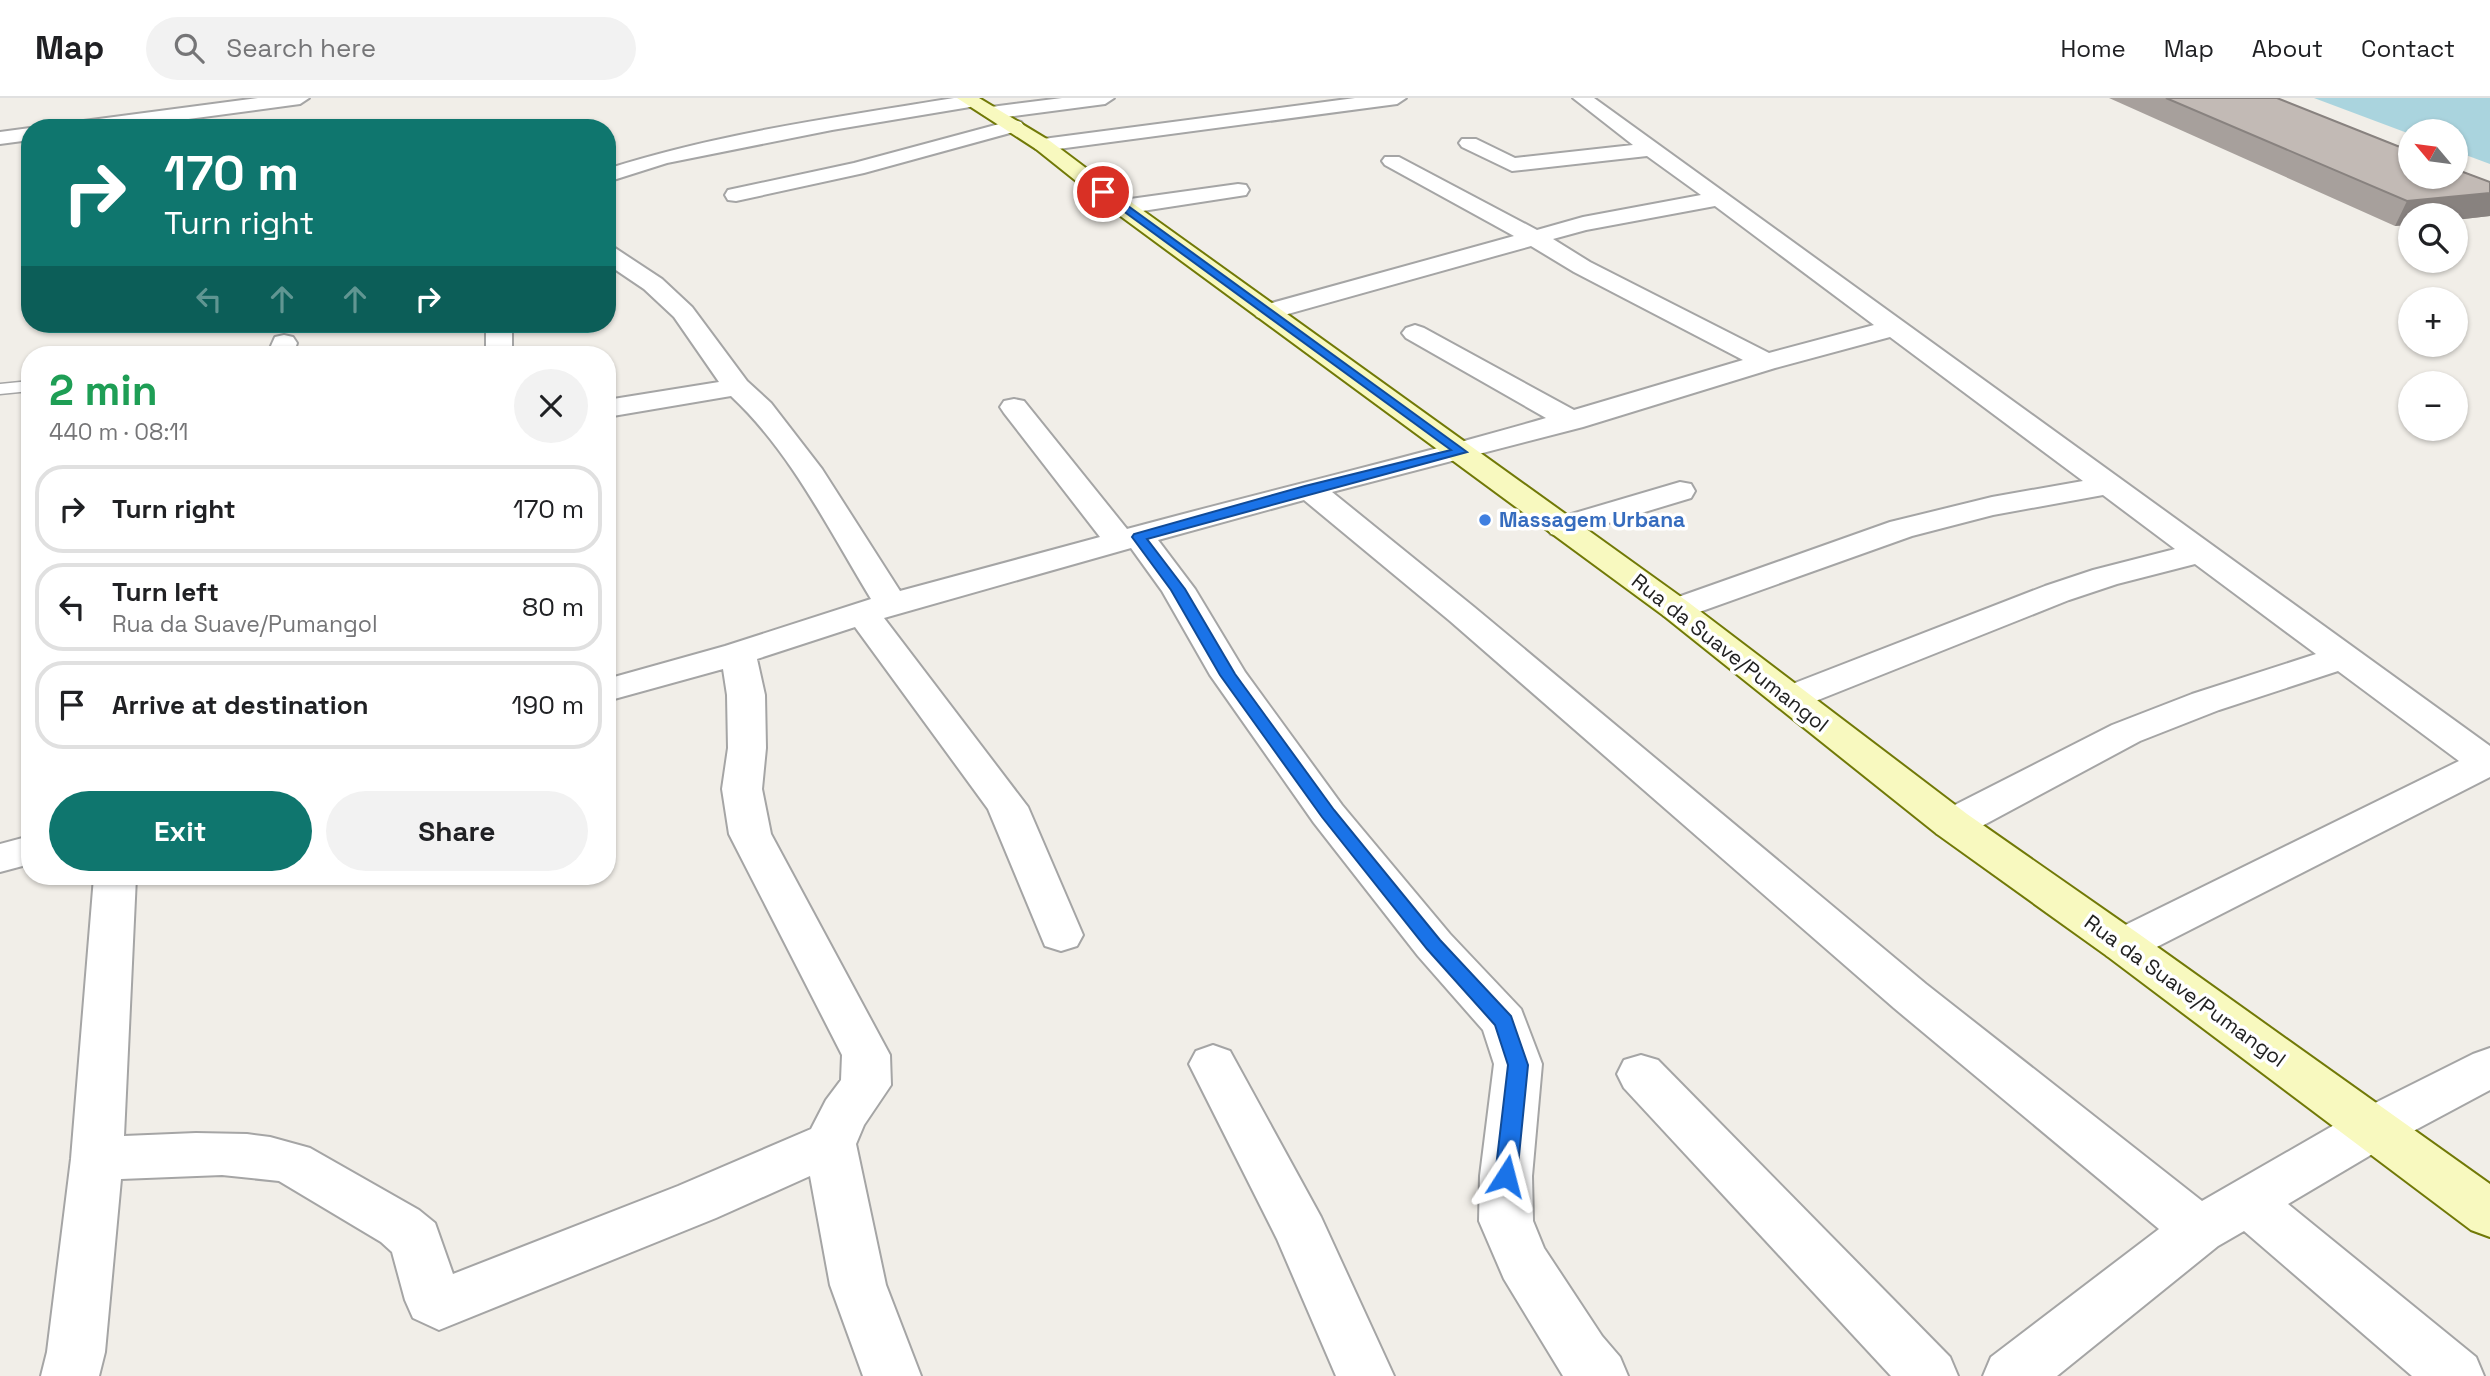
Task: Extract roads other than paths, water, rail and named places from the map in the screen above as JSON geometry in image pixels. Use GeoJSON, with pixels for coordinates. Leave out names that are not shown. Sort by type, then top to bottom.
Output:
{"type":"FeatureCollection","features":[{"type":"Feature","properties":{"kind":"street"},"geometry":{"type":"LineString","coordinates":[[129,119],[300,98]]}},
{"type":"Feature","properties":{"kind":"street"},"geometry":{"type":"LineString","coordinates":[[616,173],[662,158],[832,124],[976,104],[1105,98]]}},
{"type":"Feature","properties":{"kind":"street"},"geometry":{"type":"LineString","coordinates":[[1043,145],[1397,98]]}},
{"type":"Feature","properties":{"kind":"street"},"geometry":{"type":"LineString","coordinates":[[1582,98],[2342,658],[2485,756],[2123,945]]}},
{"type":"Feature","properties":{"kind":"street","name":"Rua da Suave/Pumangol"},"geometry":{"type":"LineString","coordinates":[[976,104],[1043,145],[1266,312],[1676,609],[1952,824],[2123,945],[2490,1214]]}},
{"type":"Feature","properties":{"kind":"street"},"geometry":{"type":"LineString","coordinates":[[235,106],[243,119]]}},
{"type":"Feature","properties":{"kind":"street"},"geometry":{"type":"LineString","coordinates":[[736,195],[857,169],[1014,125]]}},
{"type":"Feature","properties":{"kind":"street"},"geometry":{"type":"LineString","coordinates":[[0,138],[21,135]]}},
{"type":"Feature","properties":{"kind":"street"},"geometry":{"type":"LineString","coordinates":[[1469,143],[1511,165],[1652,149]]}},
{"type":"Feature","properties":{"kind":"street"},"geometry":{"type":"LineString","coordinates":[[1392,161],[1535,237],[1583,267],[1766,362]]}},
{"type":"Feature","properties":{"kind":"street"},"geometry":{"type":"LineString","coordinates":[[1123,207],[1238,190]]}},
{"type":"Feature","properties":{"kind":"street"},"geometry":{"type":"LineString","coordinates":[[1266,312],[1535,237],[1620,216],[1716,199]]}},
{"type":"Feature","properties":{"kind":"street"},"geometry":{"type":"LineString","coordinates":[[616,259],[653,284],[682,312],[737,387],[761,409],[811,475],[877,609],[953,731],[1007,807],[1061,934]]}},
{"type":"Feature","properties":{"kind":"street"},"geometry":{"type":"LineString","coordinates":[[616,688],[738,654],[877,609],[1309,489],[1461,452],[1766,362],[1896,327]]}},
{"type":"Feature","properties":{"kind":"street"},"geometry":{"type":"LineString","coordinates":[[1415,333],[1573,421]]}},
{"type":"Feature","properties":{"kind":"street"},"geometry":{"type":"LineString","coordinates":[[616,407],[737,387]]}},
{"type":"Feature","properties":{"kind":"street"},"geometry":{"type":"LineString","coordinates":[[1014,407],[1129,539],[1178,589],[1228,675],[1328,814],[1434,944],[1504,1022],[1518,1065],[1506,1176],[1506,1221],[1523,1262],[1581,1355],[1599,1376]]}},
{"type":"Feature","properties":{"kind":"street"},"geometry":{"type":"LineString","coordinates":[[1676,609],[1901,528],[1992,506],[2110,485]]}},
{"type":"Feature","properties":{"kind":"street"},"geometry":{"type":"LineString","coordinates":[[1309,489],[1462,614],[1910,996],[2199,1230]]}},
{"type":"Feature","properties":{"kind":"street"},"geometry":{"type":"LineString","coordinates":[[1562,527],[1680,491]]}},
{"type":"Feature","properties":{"kind":"street"},"geometry":{"type":"LineString","coordinates":[[1790,698],[2057,593],[2105,577],[2199,553]]}},
{"type":"Feature","properties":{"kind":"street"},"geometry":{"type":"LineString","coordinates":[[738,654],[746,695],[747,748],[742,789],[750,834],[866,1055],[866,1085],[844,1114],[830,1144],[858,1285],[892,1376]]}},
{"type":"Feature","properties":{"kind":"street"},"geometry":{"type":"LineString","coordinates":[[1952,824],[2054,768],[2126,734],[2246,686],[2342,658]]}},
{"type":"Feature","properties":{"kind":"street"},"geometry":{"type":"LineString","coordinates":[[0,858],[21,852]]}},
{"type":"Feature","properties":{"kind":"street"},"geometry":{"type":"LineString","coordinates":[[70,1376],[76,1352],[97,1159],[114,885]]}},
{"type":"Feature","properties":{"kind":"street"},"geometry":{"type":"LineString","coordinates":[[1213,1064],[1302,1233],[1366,1376]]}},
{"type":"Feature","properties":{"kind":"street"},"geometry":{"type":"LineString","coordinates":[[2014,1375],[2199,1230],[2373,1128],[2490,1068]]}},
{"type":"Feature","properties":{"kind":"street"},"geometry":{"type":"LineString","coordinates":[[1641,1074],[1929,1376]]}},
{"type":"Feature","properties":{"kind":"street"},"geometry":{"type":"LineString","coordinates":[[97,1159],[190,1154],[275,1158],[292,1163],[410,1234],[416,1240],[433,1300],[439,1305],[697,1202],[830,1144]]}},
{"type":"Feature","properties":{"kind":"street"},"geometry":{"type":"LineString","coordinates":[[2247,1202],[2455,1376]]}},
{"type":"Feature","properties":{"kind":"lane"},"geometry":{"type":"LineString","coordinates":[[0,389],[21,387]]}},
{"type":"Feature","properties":{"kind":"water"},"geometry":{"type":"Polygon","coordinates":[[[2314,98],[2490,98],[2490,164],[2468,156],[2468,119],[2398,119],[2398,130],[2314,98]]]}},
{"type":"Feature","properties":{"kind":"place","name":"Massagem Urbana"},"geometry":{"type":"Point","coordinates":[1485,520]}}]}
